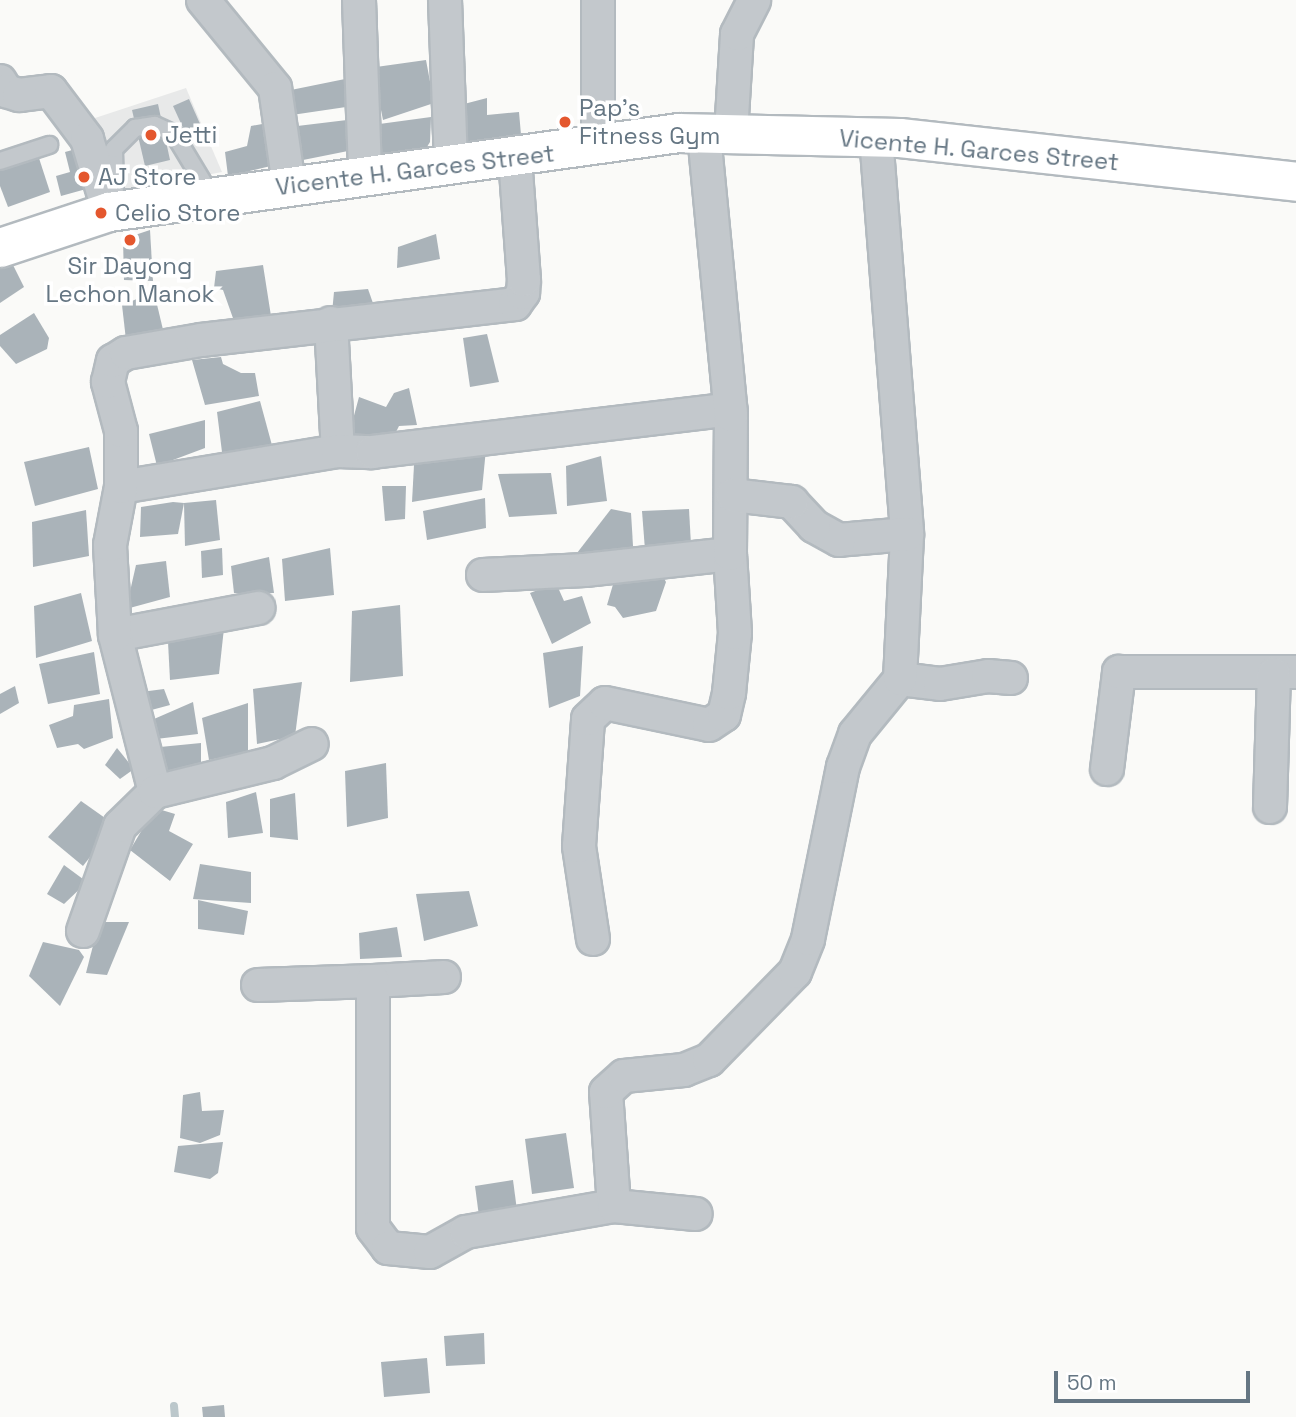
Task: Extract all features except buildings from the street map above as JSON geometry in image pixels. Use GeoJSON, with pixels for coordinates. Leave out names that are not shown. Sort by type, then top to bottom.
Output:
{"type":"FeatureCollection","features":[{"type":"Feature","properties":{"kind":"street"},"geometry":{"type":"LineString","coordinates":[[202,0],[275,88],[289,185]]}},
{"type":"Feature","properties":{"kind":"street"},"geometry":{"type":"LineString","coordinates":[[359,0],[365,176]]}},
{"type":"Feature","properties":{"kind":"street"},"geometry":{"type":"LineString","coordinates":[[445,0],[451,167]]}},
{"type":"Feature","properties":{"kind":"street"},"geometry":{"type":"LineString","coordinates":[[598,0],[598,146]]}},
{"type":"Feature","properties":{"kind":"street"},"geometry":{"type":"LineString","coordinates":[[593,939],[579,846],[588,719],[605,703],[709,724],[724,715],[736,633],[730,554],[730,409],[718,133],[737,34],[754,0]]}},
{"type":"Feature","properties":{"kind":"street"},"geometry":{"type":"LineString","coordinates":[[0,81],[6,91],[19,95],[51,91],[87,139],[112,212]]}},
{"type":"Feature","properties":{"kind":"street","name":"Vicente H. Garces Street"},"geometry":{"type":"LineString","coordinates":[[0,248],[112,212],[289,185],[718,133],[876,137],[1296,182]]}},
{"type":"Feature","properties":{"kind":"street"},"geometry":{"type":"LineString","coordinates":[[614,1206],[606,1092],[624,1076],[684,1070],[709,1060],[795,972],[808,939],[843,766],[855,734],[900,679],[907,534],[876,137]]}},
{"type":"Feature","properties":{"kind":"street"},"geometry":{"type":"LineString","coordinates":[[155,792],[115,635],[110,545],[121,487],[121,431],[108,382],[113,361],[126,353],[331,323],[515,304],[523,293],[524,280],[515,158]]}},
{"type":"Feature","properties":{"kind":"street"},"geometry":{"type":"LineString","coordinates":[[331,323],[338,451]]}},
{"type":"Feature","properties":{"kind":"street"},"geometry":{"type":"LineString","coordinates":[[121,487],[338,451],[372,452],[730,409]]}},
{"type":"Feature","properties":{"kind":"street"},"geometry":{"type":"LineString","coordinates":[[732,495],[792,502],[814,526],[839,540],[907,534]]}},
{"type":"Feature","properties":{"kind":"street"},"geometry":{"type":"LineString","coordinates":[[483,575],[585,570],[730,554]]}},
{"type":"Feature","properties":{"kind":"street"},"geometry":{"type":"LineString","coordinates":[[115,635],[258,608]]}},
{"type":"Feature","properties":{"kind":"street"},"geometry":{"type":"LineString","coordinates":[[1107,769],[1119,673],[1285,673],[1269,807]]}},
{"type":"Feature","properties":{"kind":"street"},"geometry":{"type":"LineString","coordinates":[[900,679],[940,684],[988,676],[1011,678]]}},
{"type":"Feature","properties":{"kind":"street"},"geometry":{"type":"LineString","coordinates":[[83,931],[120,827],[155,792],[274,763],[312,744]]}},
{"type":"Feature","properties":{"kind":"street"},"geometry":{"type":"LineString","coordinates":[[258,985],[444,977]]}},
{"type":"Feature","properties":{"kind":"street"},"geometry":{"type":"LineString","coordinates":[[373,981],[373,1228],[381,1241],[398,1252],[430,1252],[466,1231],[614,1206],[696,1214]]}},
{"type":"Feature","properties":{"kind":"lane"},"geometry":{"type":"LineString","coordinates":[[112,212],[114,149],[126,133],[144,125],[174,134],[212,197]]}},
{"type":"Feature","properties":{"kind":"lane"},"geometry":{"type":"LineString","coordinates":[[0,161],[49,145]]}},
{"type":"Feature","properties":{"kind":"shaded area"},"geometry":{"type":"Polygon","coordinates":[[[186,88],[222,172],[107,194],[86,121],[186,88]]]}},
{"type":"Feature","properties":{"kind":"waterway"},"geometry":{"type":"LineString","coordinates":[[174,1406],[175,1417]]}},
{"type":"Feature","properties":{"kind":"place","name":"Pap's Fitness Gym"},"geometry":{"type":"Point","coordinates":[565,122]}},
{"type":"Feature","properties":{"kind":"place","name":"Jetti"},"geometry":{"type":"Point","coordinates":[151,135]}},
{"type":"Feature","properties":{"kind":"place","name":"AJ Store"},"geometry":{"type":"Point","coordinates":[84,177]}},
{"type":"Feature","properties":{"kind":"place","name":"Celio Store"},"geometry":{"type":"Point","coordinates":[101,213]}},
{"type":"Feature","properties":{"kind":"place","name":"Sir Dayong Lechon Manok"},"geometry":{"type":"Point","coordinates":[130,240]}}]}
